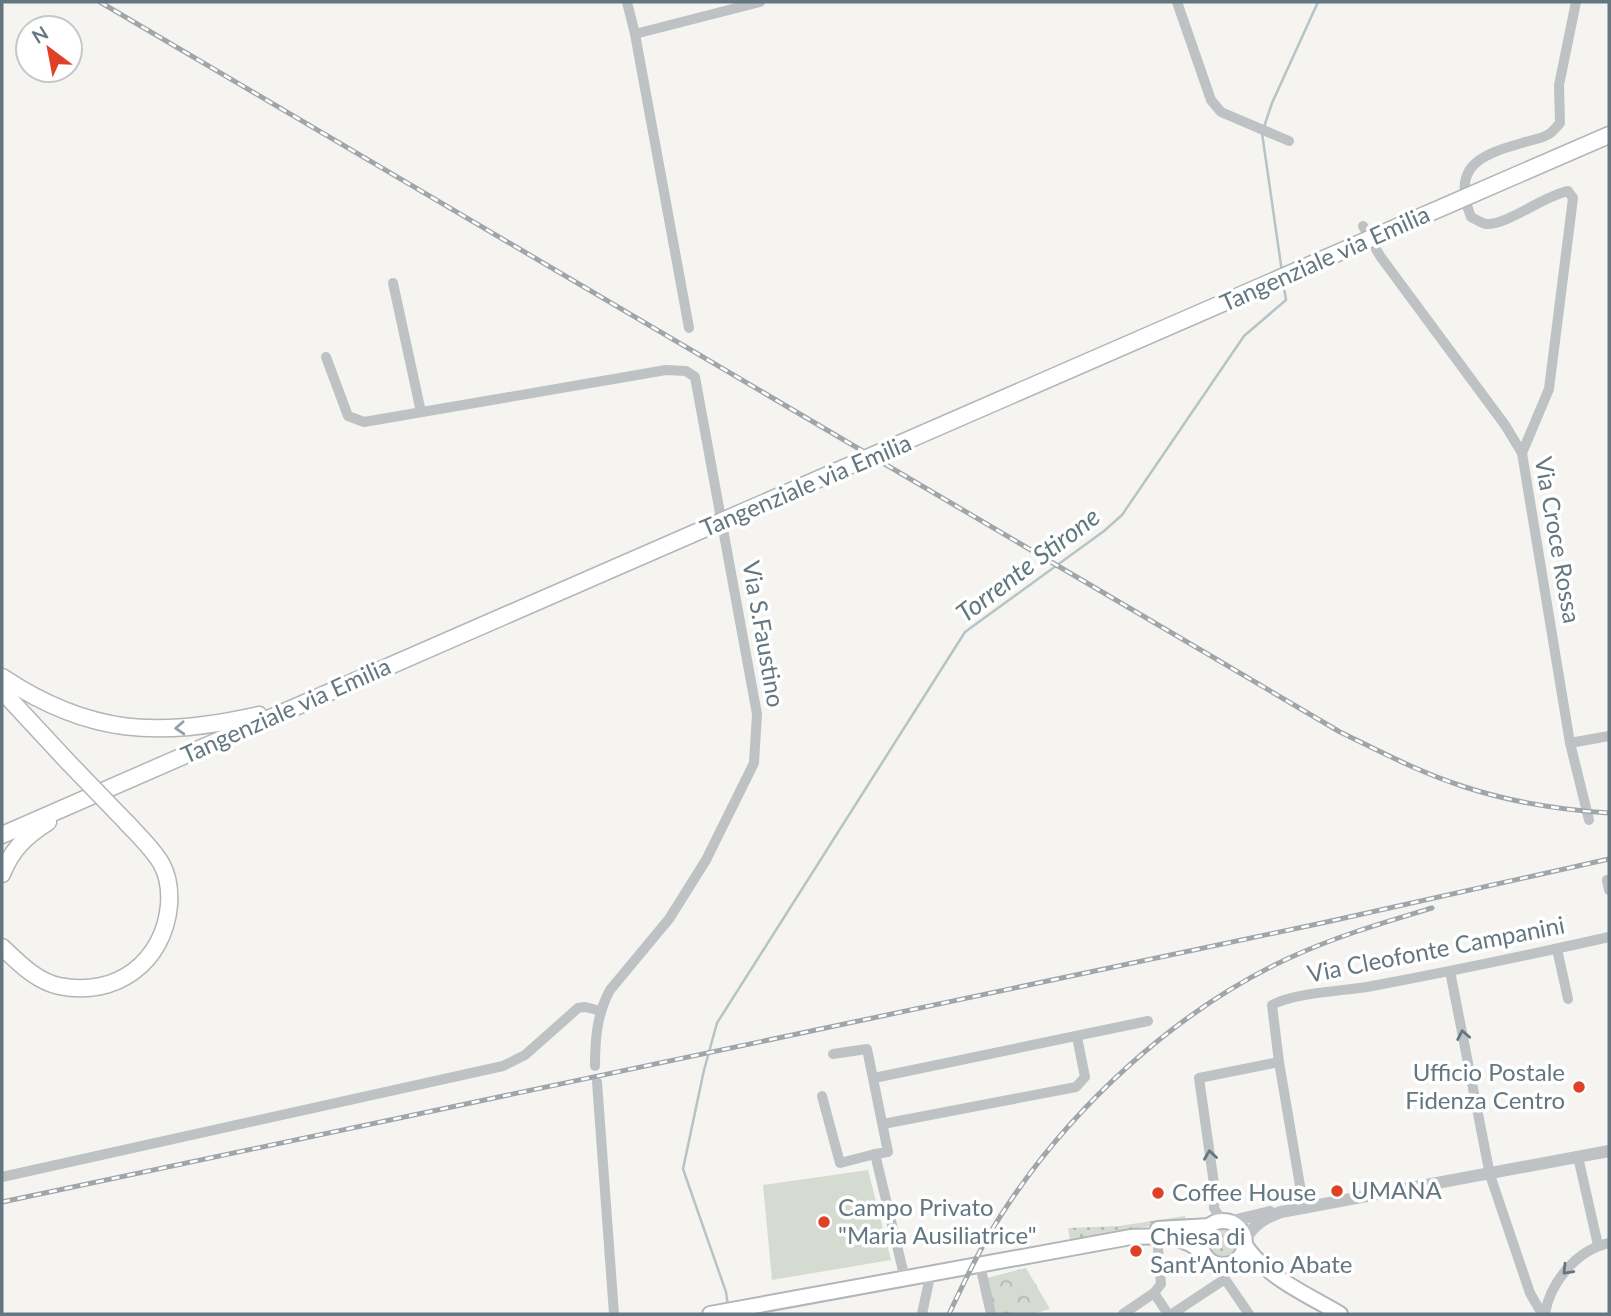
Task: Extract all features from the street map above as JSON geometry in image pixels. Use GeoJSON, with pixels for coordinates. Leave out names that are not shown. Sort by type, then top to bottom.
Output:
{"type":"FeatureCollection","features":[{"type":"Feature","properties":{"kind":"main road","name":"Tangenziale via Emilia"},"geometry":{"type":"LineString","coordinates":[[2,835],[1609,135]]}},
{"type":"Feature","properties":{"kind":"main road"},"geometry":{"type":"LineString","coordinates":[[2,677],[53,707],[87,720],[118,726],[203,726],[295,706]]}},
{"type":"Feature","properties":{"kind":"main road"},"geometry":{"type":"LineString","coordinates":[[2,691],[162,864],[170,892],[168,922],[159,945],[145,963],[125,978],[102,987],[79,989],[57,986],[38,978],[2,947]]}},
{"type":"Feature","properties":{"kind":"main road"},"geometry":{"type":"LineString","coordinates":[[2,874],[17,845],[80,800]]}},
{"type":"Feature","properties":{"kind":"main road"},"geometry":{"type":"LineString","coordinates":[[2,932],[21,964]]}},
{"type":"Feature","properties":{"kind":"main road"},"geometry":{"type":"LineString","coordinates":[[1204,1254],[1202,1239],[1220,1223]]}},
{"type":"Feature","properties":{"kind":"main road"},"geometry":{"type":"LineString","coordinates":[[710,1314],[1131,1237],[1153,1230],[1220,1223],[1239,1228],[1255,1260],[1340,1314]]}},
{"type":"Feature","properties":{"kind":"main road"},"geometry":{"type":"LineString","coordinates":[[1131,1237],[1169,1236],[1194,1244],[1212,1262],[1257,1269],[1286,1282]]}},
{"type":"Feature","properties":{"kind":"main road"},"geometry":{"type":"LineString","coordinates":[[1231,1264],[1240,1256],[1245,1242]]}},
{"type":"Feature","properties":{"kind":"street"},"geometry":{"type":"LineString","coordinates":[[627,2],[689,328]]}},
{"type":"Feature","properties":{"kind":"street"},"geometry":{"type":"LineString","coordinates":[[635,34],[760,2]]}},
{"type":"Feature","properties":{"kind":"street"},"geometry":{"type":"LineString","coordinates":[[1177,2],[1211,100],[1221,112],[1289,141]]}},
{"type":"Feature","properties":{"kind":"street"},"geometry":{"type":"LineString","coordinates":[[1522,453],[1549,389],[1573,198],[1568,191],[1556,194],[1503,220],[1485,224],[1471,217],[1464,199],[1464,183],[1470,166],[1494,150],[1548,135],[1560,123],[1559,85],[1576,2]]}},
{"type":"Feature","properties":{"kind":"street","name":"Via Croce Rossa"},"geometry":{"type":"LineString","coordinates":[[1363,226],[1380,256],[1506,425],[1522,453],[1570,743],[1588,820]]}},
{"type":"Feature","properties":{"kind":"street"},"geometry":{"type":"LineString","coordinates":[[393,283],[421,412]]}},
{"type":"Feature","properties":{"kind":"street","name":"Via S.Faustino"},"geometry":{"type":"LineString","coordinates":[[326,357],[348,416],[364,422],[666,370],[686,371],[696,380],[757,714],[754,762],[691,885],[668,919],[610,990],[601,1011],[595,1038],[595,1066]]}},
{"type":"Feature","properties":{"kind":"street"},"geometry":{"type":"LineString","coordinates":[[1570,743],[1609,736]]}},
{"type":"Feature","properties":{"kind":"street","name":"Via Cleofonte Campanini"},"geometry":{"type":"LineString","coordinates":[[1279,1062],[1272,1005],[1282,1000],[1450,971],[1609,937]]}},
{"type":"Feature","properties":{"kind":"street"},"geometry":{"type":"LineString","coordinates":[[1557,949],[1568,999]]}},
{"type":"Feature","properties":{"kind":"street"},"geometry":{"type":"LineString","coordinates":[[1450,971],[1490,1175],[1530,1293],[1543,1314]]}},
{"type":"Feature","properties":{"kind":"street"},"geometry":{"type":"LineString","coordinates":[[2,1177],[503,1066],[525,1055],[578,1009],[585,1007],[601,1011]]}},
{"type":"Feature","properties":{"kind":"street"},"geometry":{"type":"LineString","coordinates":[[874,1078],[1147,1021]]}},
{"type":"Feature","properties":{"kind":"street"},"geometry":{"type":"LineString","coordinates":[[883,1124],[1076,1087],[1085,1077],[1077,1037]]}},
{"type":"Feature","properties":{"kind":"street"},"geometry":{"type":"LineString","coordinates":[[822,1096],[839,1163],[888,1152],[867,1049],[833,1054]]}},
{"type":"Feature","properties":{"kind":"street"},"geometry":{"type":"LineString","coordinates":[[1304,1209],[1279,1062],[1199,1078],[1215,1191],[1214,1208],[1220,1223],[1267,1212],[1304,1209],[1609,1151]]}},
{"type":"Feature","properties":{"kind":"street"},"geometry":{"type":"LineString","coordinates":[[597,1082],[614,1314]]}},
{"type":"Feature","properties":{"kind":"street"},"geometry":{"type":"LineString","coordinates":[[875,1154],[905,1279]]}},
{"type":"Feature","properties":{"kind":"street"},"geometry":{"type":"LineString","coordinates":[[1543,1314],[1547,1300],[1562,1275],[1582,1255],[1604,1244],[1578,1157]]}},
{"type":"Feature","properties":{"kind":"street"},"geometry":{"type":"LineString","coordinates":[[1245,1242],[1254,1226],[1264,1218],[1281,1212]]}},
{"type":"Feature","properties":{"kind":"street"},"geometry":{"type":"LineString","coordinates":[[1123,1314],[1154,1293],[1161,1284],[1158,1249]]}},
{"type":"Feature","properties":{"kind":"street"},"geometry":{"type":"LineString","coordinates":[[980,1265],[991,1314]]}},
{"type":"Feature","properties":{"kind":"street"},"geometry":{"type":"LineString","coordinates":[[922,1314],[928,1274]]}},
{"type":"Feature","properties":{"kind":"street"},"geometry":{"type":"LineString","coordinates":[[1154,1293],[1170,1314],[1225,1279],[1249,1314]]}},
{"type":"Feature","properties":{"kind":"green space","name":"Campo Privato \"Maria Ausiliatrice\""},"geometry":{"type":"Polygon","coordinates":[[[868,1170],[891,1260],[772,1280],[763,1185],[868,1170]]]}},
{"type":"Feature","properties":{"kind":"green space"},"geometry":{"type":"Polygon","coordinates":[[[1185,1216],[1185,1224],[1162,1224],[1070,1240],[1068,1228],[1119,1226],[1185,1216]]]}},
{"type":"Feature","properties":{"kind":"green space"},"geometry":{"type":"Polygon","coordinates":[[[1222,1229],[1232,1233],[1236,1243],[1232,1253],[1222,1257],[1212,1253],[1208,1243],[1212,1233],[1222,1229]]]}},
{"type":"Feature","properties":{"kind":"green space"},"geometry":{"type":"Polygon","coordinates":[[[1026,1268],[1050,1309],[1031,1314],[996,1314],[987,1278],[1026,1268]]]}},
{"type":"Feature","properties":{"kind":"waterway","name":"Torrente Stirone"},"geometry":{"type":"LineString","coordinates":[[1264,127],[1272,103],[1318,2]]}},
{"type":"Feature","properties":{"kind":"waterway","name":"Torrente Stirone"},"geometry":{"type":"LineString","coordinates":[[1262,133],[1282,272]]}},
{"type":"Feature","properties":{"kind":"waterway","name":"Torrente Stirone"},"geometry":{"type":"LineString","coordinates":[[728,1306],[726,1292],[683,1169],[717,1023],[965,632],[1122,515],[1244,336],[1286,300],[1283,282]]}},
{"type":"Feature","properties":{"kind":"railway"},"geometry":{"type":"LineString","coordinates":[[100,2],[1340,732],[1417,769],[1482,792],[1536,804],[1609,813]]}},
{"type":"Feature","properties":{"kind":"railway"},"geometry":{"type":"LineString","coordinates":[[2,1202],[1322,923],[1609,859]]}},
{"type":"Feature","properties":{"kind":"railway"},"geometry":{"type":"LineString","coordinates":[[949,1314],[1007,1206],[1063,1132],[1130,1064],[1167,1033],[1246,980],[1340,937],[1432,908]]}},
{"type":"Feature","properties":{"kind":"place","name":"Ufficio Postale Fidenza Centro"},"geometry":{"type":"Point","coordinates":[1579,1087]}},
{"type":"Feature","properties":{"kind":"place","name":"UMANA"},"geometry":{"type":"Point","coordinates":[1337,1191]}},
{"type":"Feature","properties":{"kind":"place","name":"Coffee House"},"geometry":{"type":"Point","coordinates":[1158,1193]}},
{"type":"Feature","properties":{"kind":"place","name":"Campo Privato \"Maria Ausiliatrice\""},"geometry":{"type":"Point","coordinates":[824,1222]}},
{"type":"Feature","properties":{"kind":"place","name":"Chiesa di Sant'Antonio Abate"},"geometry":{"type":"Point","coordinates":[1136,1251]}}]}
